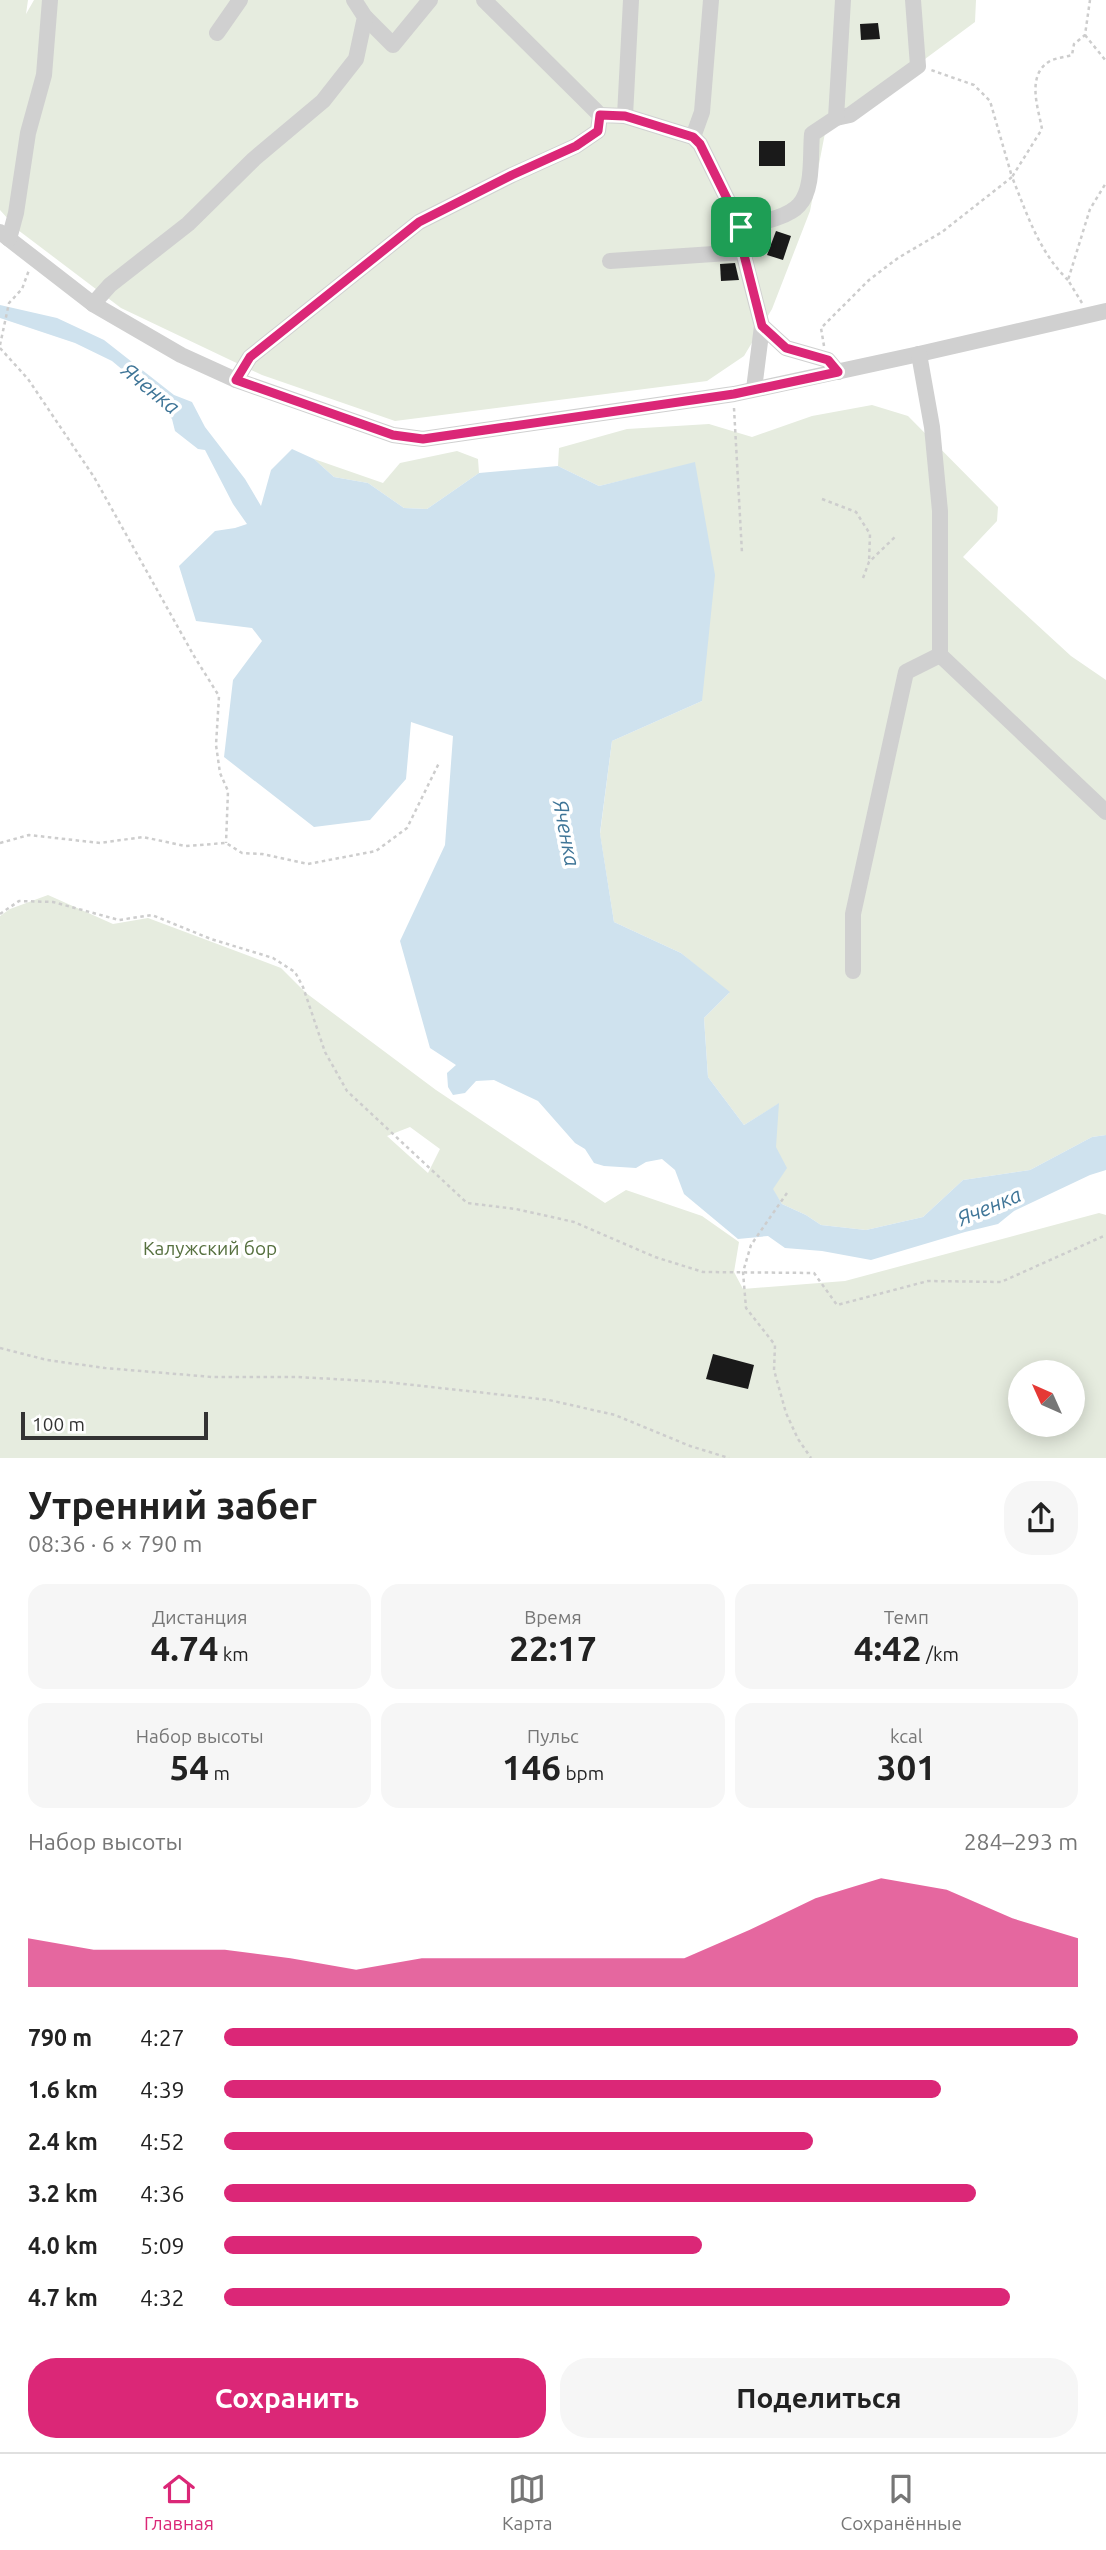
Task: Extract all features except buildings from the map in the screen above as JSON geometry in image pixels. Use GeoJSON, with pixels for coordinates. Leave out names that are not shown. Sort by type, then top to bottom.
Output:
{"type":"FeatureCollection","features":[{"type":"Feature","properties":{"kind":"street"},"geometry":{"type":"LineString","coordinates":[[50,0],[44,75],[28,133],[16,213],[4,236],[93,304],[181,355],[236,380],[393,435],[423,439],[734,394],[833,366],[919,354],[1098,312]]}},
{"type":"Feature","properties":{"kind":"street"},"geometry":{"type":"LineString","coordinates":[[218,33],[240,0]]}},
{"type":"Feature","properties":{"kind":"street"},"geometry":{"type":"LineString","coordinates":[[354,0],[365,17],[393,46],[430,0]]}},
{"type":"Feature","properties":{"kind":"street"},"geometry":{"type":"LineString","coordinates":[[484,0],[600,115],[625,116],[693,137],[700,144],[741,227],[743,251],[762,326],[754,389]]}},
{"type":"Feature","properties":{"kind":"street"},"geometry":{"type":"LineString","coordinates":[[625,116],[631,0]]}},
{"type":"Feature","properties":{"kind":"street"},"geometry":{"type":"LineString","coordinates":[[693,137],[702,112],[711,0]]}},
{"type":"Feature","properties":{"kind":"street"},"geometry":{"type":"LineString","coordinates":[[836,118],[843,0]]}},
{"type":"Feature","properties":{"kind":"street"},"geometry":{"type":"LineString","coordinates":[[741,227],[776,218],[799,206],[807,191],[812,134],[836,118],[850,115],[918,66],[913,0]]}},
{"type":"Feature","properties":{"kind":"street"},"geometry":{"type":"LineString","coordinates":[[93,304],[110,285],[188,224],[254,159],[323,101],[356,59],[365,17]]}},
{"type":"Feature","properties":{"kind":"street"},"geometry":{"type":"LineString","coordinates":[[236,380],[250,357],[419,222],[576,146],[598,131],[600,115]]}},
{"type":"Feature","properties":{"kind":"street"},"geometry":{"type":"LineString","coordinates":[[610,261],[743,251]]}},
{"type":"Feature","properties":{"kind":"street"},"geometry":{"type":"LineString","coordinates":[[762,326],[786,348],[833,366]]}},
{"type":"Feature","properties":{"kind":"street"},"geometry":{"type":"LineString","coordinates":[[919,354],[932,428],[940,511],[940,655],[1106,812]]}},
{"type":"Feature","properties":{"kind":"street"},"geometry":{"type":"LineString","coordinates":[[853,971],[853,914],[906,671],[940,655]]}},
{"type":"Feature","properties":{"kind":"path"},"geometry":{"type":"LineString","coordinates":[[833,366],[821,328],[869,280],[898,257],[942,232],[1012,177],[1042,129],[1035,89],[1036,76],[1049,61],[1072,55],[1074,44],[1084,35],[1090,0]]}},
{"type":"Feature","properties":{"kind":"path"},"geometry":{"type":"LineString","coordinates":[[1084,35],[1106,61]]}},
{"type":"Feature","properties":{"kind":"path"},"geometry":{"type":"LineString","coordinates":[[918,66],[974,85],[990,101],[1012,177],[1051,264],[1068,280],[1075,295],[1098,312]]}},
{"type":"Feature","properties":{"kind":"path"},"geometry":{"type":"LineString","coordinates":[[1068,280],[1090,209],[1106,183]]}},
{"type":"Feature","properties":{"kind":"path"},"geometry":{"type":"LineString","coordinates":[[32,257],[22,289],[9,303],[0,347],[28,379],[94,477],[219,696],[216,745],[220,773],[228,791],[226,843]]}},
{"type":"Feature","properties":{"kind":"path"},"geometry":{"type":"LineString","coordinates":[[734,394],[742,553]]}},
{"type":"Feature","properties":{"kind":"path"},"geometry":{"type":"LineString","coordinates":[[822,499],[856,512],[870,534],[869,562],[863,578]]}},
{"type":"Feature","properties":{"kind":"path"},"geometry":{"type":"LineString","coordinates":[[869,562],[897,535]]}},
{"type":"Feature","properties":{"kind":"path"},"geometry":{"type":"LineString","coordinates":[[0,843],[29,835],[100,843],[143,837],[185,846],[226,843],[242,853],[262,854],[308,864],[376,851],[407,828],[439,763]]}},
{"type":"Feature","properties":{"kind":"path"},"geometry":{"type":"LineString","coordinates":[[0,914],[19,901],[52,902],[119,920],[152,915],[211,939],[273,958],[295,972],[316,1022],[325,1052],[348,1091],[467,1203],[516,1209],[574,1222],[655,1257],[703,1272],[814,1273],[838,1305],[928,1281],[1001,1282],[1106,1235]]}},
{"type":"Feature","properties":{"kind":"path"},"geometry":{"type":"LineString","coordinates":[[788,1193],[751,1245],[743,1272],[746,1308],[775,1345],[774,1370],[786,1413],[798,1440],[811,1458]]}},
{"type":"Feature","properties":{"kind":"path"},"geometry":{"type":"LineString","coordinates":[[0,1348],[47,1360],[105,1368],[212,1377],[298,1377],[386,1382],[549,1400],[615,1415],[690,1446],[729,1458]]}},
{"type":"Feature","properties":{"kind":"green space"},"geometry":{"type":"Polygon","coordinates":[[[0,0],[28,0],[26,14],[34,0],[976,0],[975,22],[825,133],[810,211],[772,309],[744,356],[707,381],[395,421],[262,375],[121,308],[18,230],[0,210],[0,0]]]}},
{"type":"Feature","properties":{"kind":"green space"},"geometry":{"type":"Polygon","coordinates":[[[872,405],[908,416],[998,507],[997,521],[963,557],[1071,656],[1106,680],[1106,1135],[1092,1137],[1030,1170],[963,1180],[923,1217],[866,1230],[821,1225],[782,1204],[772,1189],[778,1104],[744,1125],[708,1077],[704,1018],[729,993],[681,953],[614,922],[600,834],[612,741],[702,701],[695,463],[599,486],[558,466],[559,448],[627,429],[709,424],[752,437],[812,416],[872,405]]]}},
{"type":"Feature","properties":{"kind":"green space"},"geometry":{"type":"Polygon","coordinates":[[[457,451],[478,459],[479,473],[427,509],[404,508],[368,483],[334,477],[314,459],[383,483],[400,463],[457,451]]]}},
{"type":"Feature","properties":{"kind":"green space","name":"Калужский бор"},"geometry":{"type":"Polygon","coordinates":[[[48,895],[113,924],[148,918],[281,968],[306,993],[436,1090],[605,1203],[626,1190],[702,1216],[739,1242],[734,1272],[743,1289],[845,1281],[1099,1213],[1106,1215],[1106,1458],[0,1458],[0,916],[10,909],[48,895]],[[410,1127],[387,1136],[428,1173],[440,1149],[410,1127]]]}},
{"type":"Feature","properties":{"kind":"water","name":"Яченка"},"geometry":{"type":"Polygon","coordinates":[[[0,305],[57,318],[104,340],[174,395],[192,402],[205,427],[245,479],[261,506],[271,470],[292,449],[314,459],[334,477],[368,483],[404,508],[427,509],[479,473],[558,466],[599,486],[695,462],[715,575],[702,701],[612,741],[600,833],[614,922],[681,953],[730,992],[704,1018],[708,1077],[744,1125],[779,1103],[776,1147],[787,1168],[773,1189],[782,1204],[821,1225],[866,1230],[923,1217],[963,1180],[1030,1170],[1092,1137],[1106,1135],[1106,1170],[1014,1211],[998,1224],[871,1260],[822,1251],[785,1248],[768,1236],[738,1239],[684,1194],[675,1170],[662,1159],[646,1162],[636,1168],[594,1163],[585,1149],[575,1143],[538,1101],[494,1080],[476,1081],[465,1093],[453,1095],[448,1087],[447,1073],[456,1065],[430,1048],[400,941],[445,845],[453,736],[411,722],[406,779],[370,820],[314,827],[224,757],[233,680],[262,641],[252,628],[196,621],[179,566],[215,531],[247,524],[233,504],[205,450],[198,449],[175,431],[172,419],[142,386],[112,361],[75,343],[0,318],[0,305]]]}},
{"type":"Feature","properties":{"kind":"route"},"geometry":{"type":"LineString","coordinates":[[600,115],[625,116],[693,137],[700,144],[741,227],[743,251],[762,326],[786,348],[828,360],[838,372],[734,394],[423,439],[393,435],[236,380],[250,357],[419,222],[576,146],[598,131],[600,115]]}}]}
